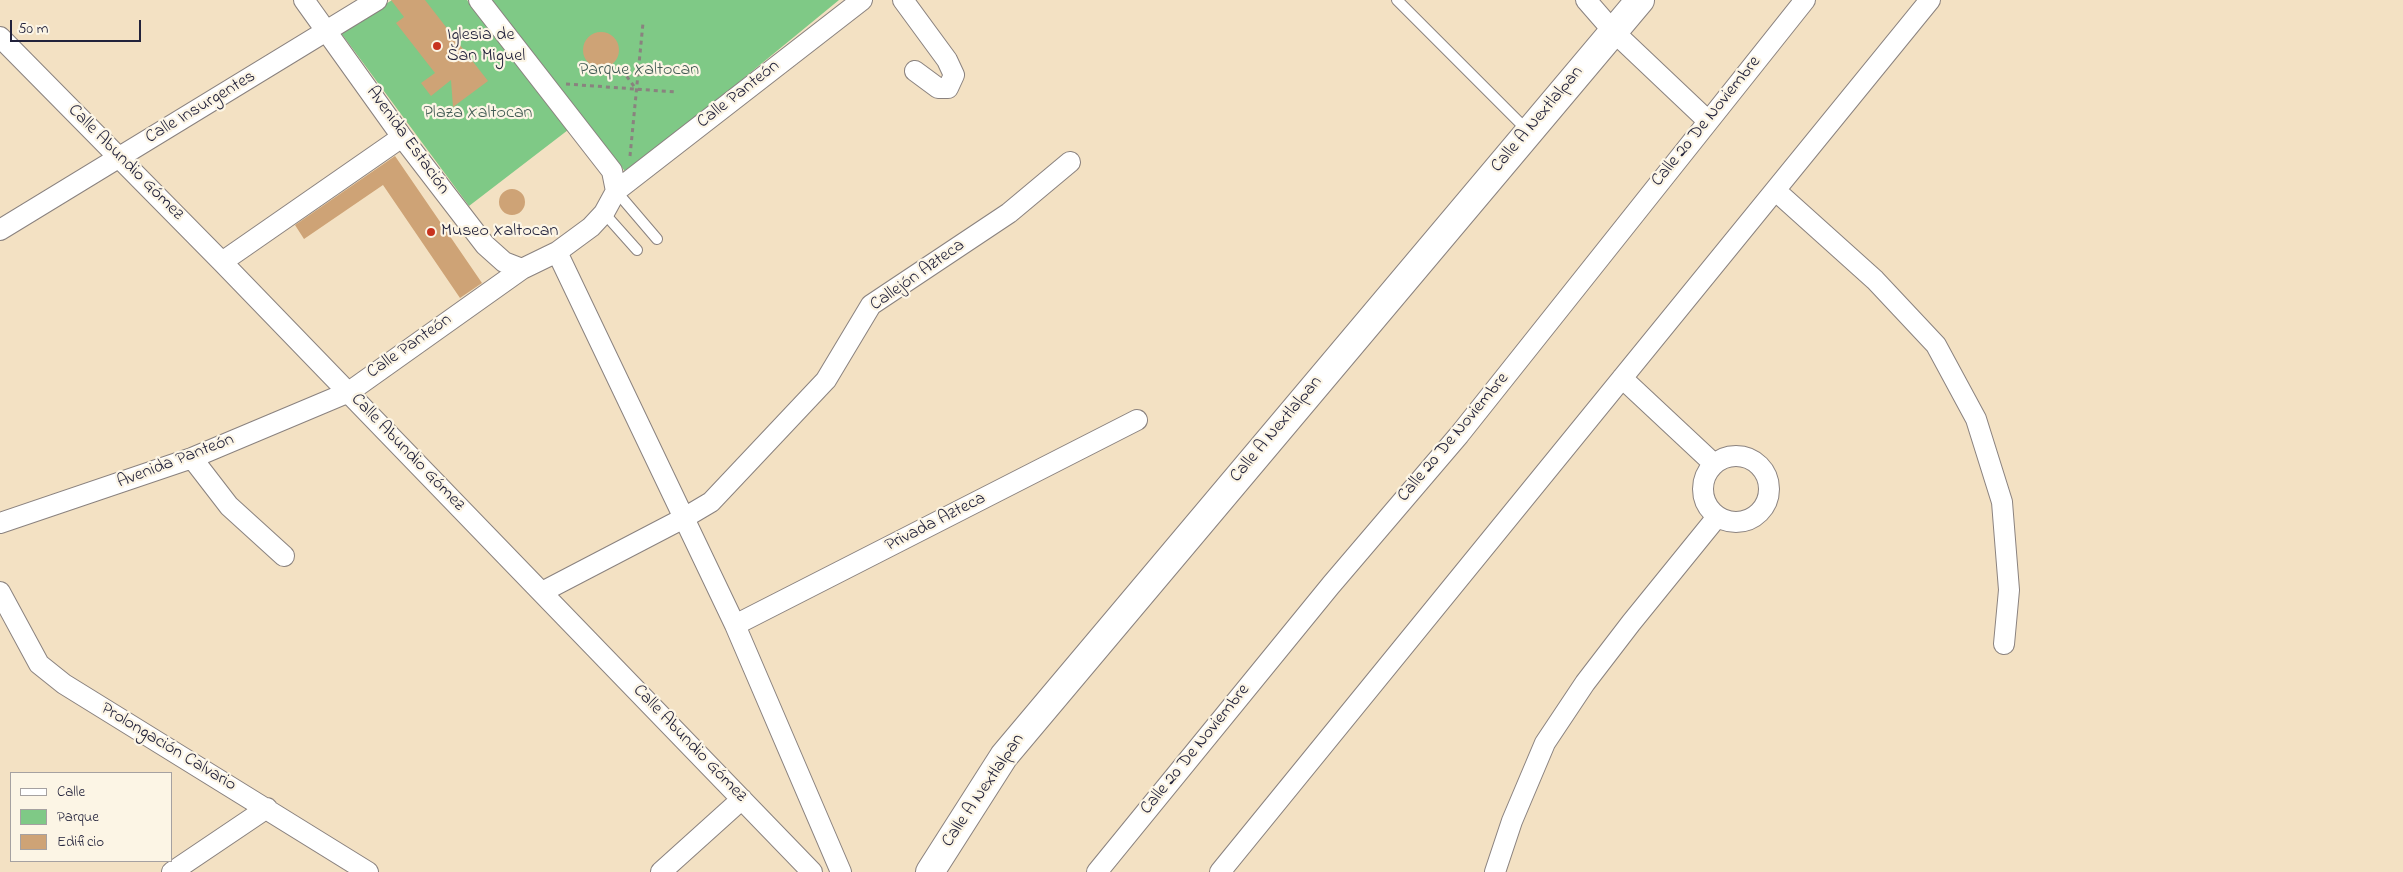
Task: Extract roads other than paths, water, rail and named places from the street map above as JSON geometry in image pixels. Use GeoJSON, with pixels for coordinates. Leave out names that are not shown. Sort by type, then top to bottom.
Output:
{"type":"FeatureCollection","features":[{"type":"Feature","properties":{"kind":"main road","name":"Calle A Nextlalpan"},"geometry":{"type":"LineString","coordinates":[[929,872],[1004,756],[1640,0]]}},
{"type":"Feature","properties":{"kind":"street","name":"Avenida Estación"},"geometry":{"type":"LineString","coordinates":[[304,0],[402,137],[485,245],[504,262],[522,269]]}},
{"type":"Feature","properties":{"kind":"street","name":"Calle Insurgentes"},"geometry":{"type":"LineString","coordinates":[[0,230],[328,32],[377,0]]}},
{"type":"Feature","properties":{"kind":"street"},"geometry":{"type":"LineString","coordinates":[[479,0],[543,83],[619,176],[604,213],[591,227],[557,252],[522,269]]}},
{"type":"Feature","properties":{"kind":"street","name":"Calle Panteón"},"geometry":{"type":"LineString","coordinates":[[619,176],[862,0]]}},
{"type":"Feature","properties":{"kind":"street"},"geometry":{"type":"LineString","coordinates":[[903,0],[947,60],[954,75],[948,88],[938,88],[915,71]]}},
{"type":"Feature","properties":{"kind":"street"},"geometry":{"type":"LineString","coordinates":[[1586,0],[1614,31],[1708,121]]}},
{"type":"Feature","properties":{"kind":"street","name":"Calle 20 De Noviembre"},"geometry":{"type":"LineString","coordinates":[[1097,872],[1331,584],[1459,435],[1805,0]]}},
{"type":"Feature","properties":{"kind":"street"},"geometry":{"type":"LineString","coordinates":[[1220,872],[1930,0]]}},
{"type":"Feature","properties":{"kind":"street","name":"Calle Abundio Gómez"},"geometry":{"type":"LineString","coordinates":[[0,37],[349,392],[812,872]]}},
{"type":"Feature","properties":{"kind":"street"},"geometry":{"type":"LineString","coordinates":[[222,262],[402,137]]}},
{"type":"Feature","properties":{"kind":"street","name":"Callejón Azteca"},"geometry":{"type":"LineString","coordinates":[[542,592],[711,502],[826,380],[871,305],[1009,213],[1070,162]]}},
{"type":"Feature","properties":{"kind":"street"},"geometry":{"type":"LineString","coordinates":[[1776,191],[1875,280],[1936,345],[1976,419],[2002,502],[2009,590],[2004,644]]}},
{"type":"Feature","properties":{"kind":"street"},"geometry":{"type":"LineString","coordinates":[[557,252],[735,625],[840,872]]}},
{"type":"Feature","properties":{"kind":"street","name":"Calle Panteón"},"geometry":{"type":"LineString","coordinates":[[349,392],[522,269]]}},
{"type":"Feature","properties":{"kind":"street"},"geometry":{"type":"LineString","coordinates":[[1622,378],[1714,464]]}},
{"type":"Feature","properties":{"kind":"street","name":"Avenida Panteón"},"geometry":{"type":"LineString","coordinates":[[0,523],[192,458],[349,392]]}},
{"type":"Feature","properties":{"kind":"street","name":"Privada Azteca"},"geometry":{"type":"LineString","coordinates":[[735,625],[1137,420]]}},
{"type":"Feature","properties":{"kind":"street"},"geometry":{"type":"LineString","coordinates":[[1742,456],[1755,462],[1766,473],[1770,487],[1767,502],[1759,514],[1746,521],[1731,522],[1717,517],[1707,506],[1703,491],[1705,477],[1714,464],[1727,457],[1742,456]]}},
{"type":"Feature","properties":{"kind":"street"},"geometry":{"type":"LineString","coordinates":[[192,458],[229,506],[284,556]]}},
{"type":"Feature","properties":{"kind":"street"},"geometry":{"type":"LineString","coordinates":[[1495,872],[1512,821],[1545,743],[1585,683],[1717,517]]}},
{"type":"Feature","properties":{"kind":"street","name":"Prolongación Calvario"},"geometry":{"type":"LineString","coordinates":[[0,592],[39,664],[64,684],[368,872]]}},
{"type":"Feature","properties":{"kind":"street"},"geometry":{"type":"LineString","coordinates":[[661,872],[742,799]]}},
{"type":"Feature","properties":{"kind":"street"},"geometry":{"type":"LineString","coordinates":[[172,872],[266,808]]}},
{"type":"Feature","properties":{"kind":"lane"},"geometry":{"type":"LineString","coordinates":[[1397,0],[1528,131]]}},
{"type":"Feature","properties":{"kind":"lane"},"geometry":{"type":"LineString","coordinates":[[619,176],[657,239]]}},
{"type":"Feature","properties":{"kind":"lane"},"geometry":{"type":"LineString","coordinates":[[604,213],[637,250]]}},
{"type":"Feature","properties":{"kind":"place","name":"Iglesia de San Miguel"},"geometry":{"type":"Point","coordinates":[437,46]}},
{"type":"Feature","properties":{"kind":"place","name":"Museo Xaltocan"},"geometry":{"type":"Point","coordinates":[431,232]}},
{"type":"Feature","properties":{"kind":"park label","name":"Parque Xaltocan"},"geometry":{"type":"Point","coordinates":[639,71]}},
{"type":"Feature","properties":{"kind":"park label","name":"Plaza Xaltocan"},"geometry":{"type":"Point","coordinates":[478,114]}}]}
